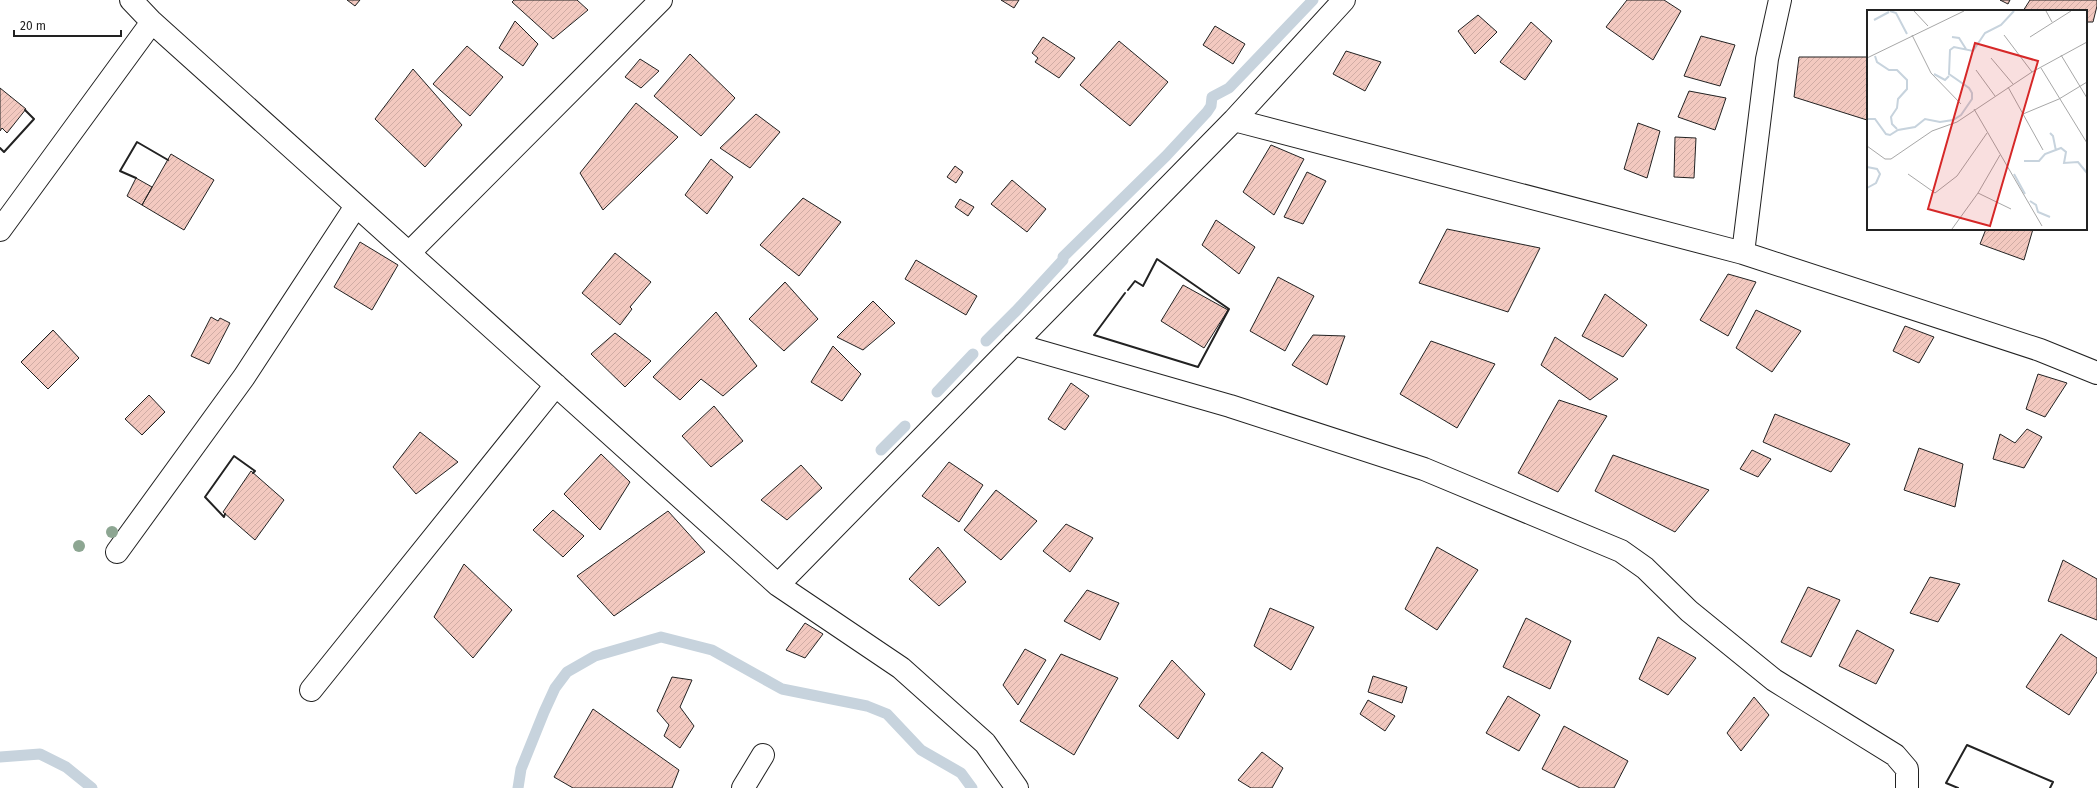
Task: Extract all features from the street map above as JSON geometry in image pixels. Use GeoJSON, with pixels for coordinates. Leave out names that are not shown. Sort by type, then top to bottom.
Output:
{"type":"FeatureCollection","features":[{"type":"Feature","properties":{"kind":"street"},"geometry":{"type":"LineString","coordinates":[[131,0],[152,22],[778,585],[901,668],[985,743],[1017,788]]}},
{"type":"Feature","properties":{"kind":"street"},"geometry":{"type":"LineString","coordinates":[[409,253],[661,0]]}},
{"type":"Feature","properties":{"kind":"street"},"geometry":{"type":"LineString","coordinates":[[778,585],[1234,120],[1344,0]]}},
{"type":"Feature","properties":{"kind":"street"},"geometry":{"type":"LineString","coordinates":[[1743,253],[1766,59],[1780,0]]}},
{"type":"Feature","properties":{"kind":"street"},"geometry":{"type":"LineString","coordinates":[[0,230],[152,22]]}},
{"type":"Feature","properties":{"kind":"street"},"geometry":{"type":"LineString","coordinates":[[1234,120],[1743,253],[2040,350],[2097,373]]}},
{"type":"Feature","properties":{"kind":"street"},"geometry":{"type":"LineString","coordinates":[[117,552],[244,377],[356,206]]}},
{"type":"Feature","properties":{"kind":"street"},"geometry":{"type":"LineString","coordinates":[[1014,344],[1230,406],[1424,469],[1621,551],[1645,568],[1689,611],[1774,680],[1895,755],[1907,769],[1907,788]]}},
{"type":"Feature","properties":{"kind":"street"},"geometry":{"type":"LineString","coordinates":[[310,690],[556,385]]}},
{"type":"Feature","properties":{"kind":"street"},"geometry":{"type":"LineString","coordinates":[[744,788],[763,756]]}},
{"type":"Feature","properties":{"kind":"building"},"geometry":{"type":"Polygon","coordinates":[[[347,0],[360,0],[355,6],[347,0]]]}},
{"type":"Feature","properties":{"kind":"building"},"geometry":{"type":"Polygon","coordinates":[[[514,0],[577,0],[588,10],[553,39],[512,2],[514,0]]]}},
{"type":"Feature","properties":{"kind":"building"},"geometry":{"type":"Polygon","coordinates":[[[1001,0],[1019,0],[1014,8],[1001,0]]]}},
{"type":"Feature","properties":{"kind":"building"},"geometry":{"type":"Polygon","coordinates":[[[1627,0],[1664,0],[1681,11],[1653,60],[1606,27],[1627,0]]]}},
{"type":"Feature","properties":{"kind":"building"},"geometry":{"type":"Polygon","coordinates":[[[2000,0],[2010,0],[2008,4],[2000,0]]]}},
{"type":"Feature","properties":{"kind":"building"},"geometry":{"type":"Polygon","coordinates":[[[2030,0],[2097,0],[2093,22],[2087,22],[2087,10],[2024,10],[2030,0]]]}},
{"type":"Feature","properties":{"kind":"building"},"geometry":{"type":"Polygon","coordinates":[[[1478,15],[1497,32],[1475,54],[1458,31],[1478,15]]]}},
{"type":"Feature","properties":{"kind":"building"},"geometry":{"type":"Polygon","coordinates":[[[515,21],[538,44],[523,66],[499,48],[515,21]]]}},
{"type":"Feature","properties":{"kind":"building"},"geometry":{"type":"Polygon","coordinates":[[[1531,22],[1552,41],[1525,80],[1500,62],[1531,22]]]}},
{"type":"Feature","properties":{"kind":"building"},"geometry":{"type":"Polygon","coordinates":[[[1215,26],[1245,44],[1233,64],[1203,45],[1215,26]]]}},
{"type":"Feature","properties":{"kind":"building"},"geometry":{"type":"Polygon","coordinates":[[[1701,36],[1735,45],[1720,86],[1684,76],[1701,36]]]}},
{"type":"Feature","properties":{"kind":"building"},"geometry":{"type":"Polygon","coordinates":[[[1043,37],[1075,58],[1059,78],[1035,62],[1038,58],[1032,53],[1043,37]]]}},
{"type":"Feature","properties":{"kind":"building"},"geometry":{"type":"Polygon","coordinates":[[[1119,41],[1168,82],[1130,126],[1080,85],[1119,41]]]}},
{"type":"Feature","properties":{"kind":"building"},"geometry":{"type":"Polygon","coordinates":[[[467,46],[503,77],[470,116],[433,84],[467,46]]]}},
{"type":"Feature","properties":{"kind":"building"},"geometry":{"type":"Polygon","coordinates":[[[1346,51],[1381,62],[1365,91],[1333,74],[1346,51]]]}},
{"type":"Feature","properties":{"kind":"building"},"geometry":{"type":"Polygon","coordinates":[[[690,54],[735,98],[701,136],[654,96],[690,54]]]}},
{"type":"Feature","properties":{"kind":"building"},"geometry":{"type":"Polygon","coordinates":[[[1799,57],[1867,57],[1867,120],[1794,97],[1799,57]]]}},
{"type":"Feature","properties":{"kind":"building"},"geometry":{"type":"Polygon","coordinates":[[[640,59],[659,71],[641,88],[625,77],[640,59]]]}},
{"type":"Feature","properties":{"kind":"building"},"geometry":{"type":"Polygon","coordinates":[[[413,69],[462,125],[425,167],[375,119],[413,69]]]}},
{"type":"Feature","properties":{"kind":"building"},"geometry":{"type":"Polygon","coordinates":[[[0,88],[26,109],[7,133],[2,128],[0,131],[0,88]]]}},
{"type":"Feature","properties":{"kind":"building"},"geometry":{"type":"Polygon","coordinates":[[[1689,91],[1726,98],[1715,130],[1678,117],[1689,91]]]}},
{"type":"Feature","properties":{"kind":"building"},"geometry":{"type":"Polygon","coordinates":[[[636,103],[678,137],[603,210],[580,173],[636,103]]]}},
{"type":"Feature","properties":{"kind":"building"},"geometry":{"type":"Polygon","coordinates":[[[756,114],[780,132],[750,168],[720,148],[756,114]]]}},
{"type":"Feature","properties":{"kind":"building"},"geometry":{"type":"Polygon","coordinates":[[[1638,123],[1660,131],[1647,178],[1624,169],[1638,123]]]}},
{"type":"Feature","properties":{"kind":"building"},"geometry":{"type":"Polygon","coordinates":[[[1675,137],[1696,138],[1694,178],[1674,177],[1675,137]]]}},
{"type":"Feature","properties":{"kind":"building"},"geometry":{"type":"Polygon","coordinates":[[[1271,145],[1304,159],[1274,215],[1243,192],[1271,145]]]}},
{"type":"Feature","properties":{"kind":"building"},"geometry":{"type":"Polygon","coordinates":[[[171,154],[214,180],[184,230],[142,205],[171,154]]]}},
{"type":"Feature","properties":{"kind":"building"},"geometry":{"type":"Polygon","coordinates":[[[711,159],[733,177],[707,214],[685,195],[711,159]]]}},
{"type":"Feature","properties":{"kind":"building"},"geometry":{"type":"Polygon","coordinates":[[[955,166],[963,172],[956,183],[947,177],[955,166]]]}},
{"type":"Feature","properties":{"kind":"building"},"geometry":{"type":"Polygon","coordinates":[[[1307,172],[1326,181],[1303,224],[1284,217],[1307,172]]]}},
{"type":"Feature","properties":{"kind":"building"},"geometry":{"type":"Polygon","coordinates":[[[136,178],[152,187],[142,205],[127,196],[136,178]]]}},
{"type":"Feature","properties":{"kind":"building"},"geometry":{"type":"Polygon","coordinates":[[[1012,180],[1046,209],[1027,232],[991,204],[1012,180]]]}},
{"type":"Feature","properties":{"kind":"building"},"geometry":{"type":"Polygon","coordinates":[[[803,198],[841,222],[799,276],[760,245],[803,198]]]}},
{"type":"Feature","properties":{"kind":"building"},"geometry":{"type":"Polygon","coordinates":[[[960,199],[974,207],[968,216],[955,207],[960,199]]]}},
{"type":"Feature","properties":{"kind":"building"},"geometry":{"type":"Polygon","coordinates":[[[1216,220],[1255,247],[1239,274],[1202,245],[1216,220]]]}},
{"type":"Feature","properties":{"kind":"building"},"geometry":{"type":"Polygon","coordinates":[[[1447,229],[1540,248],[1508,312],[1419,283],[1447,229]]]}},
{"type":"Feature","properties":{"kind":"building"},"geometry":{"type":"Polygon","coordinates":[[[1986,230],[2033,230],[2024,260],[1980,244],[1986,230]]]}},
{"type":"Feature","properties":{"kind":"building"},"geometry":{"type":"Polygon","coordinates":[[[360,242],[398,265],[372,310],[334,287],[360,242]]]}},
{"type":"Feature","properties":{"kind":"building"},"geometry":{"type":"Polygon","coordinates":[[[615,253],[651,282],[630,307],[632,309],[620,325],[582,293],[615,253]]]}},
{"type":"Feature","properties":{"kind":"building"},"geometry":{"type":"Polygon","coordinates":[[[916,260],[977,296],[966,315],[905,279],[916,260]]]}},
{"type":"Feature","properties":{"kind":"building"},"geometry":{"type":"Polygon","coordinates":[[[1728,274],[1756,282],[1728,336],[1700,320],[1728,274]]]}},
{"type":"Feature","properties":{"kind":"building"},"geometry":{"type":"Polygon","coordinates":[[[1278,277],[1314,296],[1285,351],[1250,331],[1278,277]]]}},
{"type":"Feature","properties":{"kind":"building"},"geometry":{"type":"Polygon","coordinates":[[[785,282],[818,319],[784,351],[749,319],[785,282]]]}},
{"type":"Feature","properties":{"kind":"building"},"geometry":{"type":"Polygon","coordinates":[[[1183,285],[1228,310],[1204,348],[1161,321],[1183,285]]]}},
{"type":"Feature","properties":{"kind":"building"},"geometry":{"type":"Polygon","coordinates":[[[1605,294],[1647,325],[1623,357],[1582,336],[1605,294]]]}},
{"type":"Feature","properties":{"kind":"building"},"geometry":{"type":"Polygon","coordinates":[[[873,301],[895,323],[863,350],[837,337],[873,301]]]}},
{"type":"Feature","properties":{"kind":"building"},"geometry":{"type":"Polygon","coordinates":[[[1756,310],[1801,331],[1772,372],[1736,348],[1756,310]]]}},
{"type":"Feature","properties":{"kind":"building"},"geometry":{"type":"Polygon","coordinates":[[[716,312],[757,366],[723,396],[701,379],[680,400],[653,377],[716,312]]]}},
{"type":"Feature","properties":{"kind":"building"},"geometry":{"type":"Polygon","coordinates":[[[211,317],[218,321],[220,318],[230,323],[209,364],[191,356],[211,317]]]}},
{"type":"Feature","properties":{"kind":"building"},"geometry":{"type":"Polygon","coordinates":[[[1905,326],[1934,337],[1919,363],[1893,351],[1905,326]]]}},
{"type":"Feature","properties":{"kind":"building"},"geometry":{"type":"Polygon","coordinates":[[[53,330],[79,358],[48,389],[21,362],[53,330]]]}},
{"type":"Feature","properties":{"kind":"building"},"geometry":{"type":"Polygon","coordinates":[[[615,333],[651,361],[625,387],[591,354],[615,333]]]}},
{"type":"Feature","properties":{"kind":"building"},"geometry":{"type":"Polygon","coordinates":[[[1313,335],[1345,336],[1327,385],[1292,365],[1313,335]]]}},
{"type":"Feature","properties":{"kind":"building"},"geometry":{"type":"Polygon","coordinates":[[[1555,337],[1618,379],[1590,400],[1541,365],[1555,337]]]}},
{"type":"Feature","properties":{"kind":"building"},"geometry":{"type":"Polygon","coordinates":[[[1431,341],[1495,364],[1457,428],[1400,394],[1431,341]]]}},
{"type":"Feature","properties":{"kind":"building"},"geometry":{"type":"Polygon","coordinates":[[[833,346],[861,374],[842,401],[811,382],[833,346]]]}},
{"type":"Feature","properties":{"kind":"building"},"geometry":{"type":"Polygon","coordinates":[[[2038,374],[2067,383],[2045,417],[2026,409],[2038,374]]]}},
{"type":"Feature","properties":{"kind":"building"},"geometry":{"type":"Polygon","coordinates":[[[1071,383],[1089,396],[1065,430],[1048,419],[1071,383]]]}},
{"type":"Feature","properties":{"kind":"building"},"geometry":{"type":"Polygon","coordinates":[[[149,395],[165,412],[142,435],[125,419],[149,395]]]}},
{"type":"Feature","properties":{"kind":"building"},"geometry":{"type":"Polygon","coordinates":[[[1559,400],[1607,416],[1558,492],[1518,473],[1559,400]]]}},
{"type":"Feature","properties":{"kind":"building"},"geometry":{"type":"Polygon","coordinates":[[[714,406],[743,441],[711,467],[682,436],[714,406]]]}},
{"type":"Feature","properties":{"kind":"building"},"geometry":{"type":"Polygon","coordinates":[[[1775,414],[1850,444],[1831,472],[1763,442],[1775,414]]]}},
{"type":"Feature","properties":{"kind":"building"},"geometry":{"type":"Polygon","coordinates":[[[2027,429],[2042,437],[2024,468],[1993,459],[2000,434],[2015,443],[2027,429]]]}},
{"type":"Feature","properties":{"kind":"building"},"geometry":{"type":"Polygon","coordinates":[[[420,432],[458,462],[416,494],[393,467],[420,432]]]}},
{"type":"Feature","properties":{"kind":"building"},"geometry":{"type":"Polygon","coordinates":[[[1919,448],[1963,464],[1955,507],[1904,490],[1919,448]]]}},
{"type":"Feature","properties":{"kind":"building"},"geometry":{"type":"Polygon","coordinates":[[[1752,450],[1771,459],[1758,477],[1740,469],[1752,450]]]}},
{"type":"Feature","properties":{"kind":"building"},"geometry":{"type":"Polygon","coordinates":[[[601,454],[630,482],[600,530],[564,494],[601,454]]]}},
{"type":"Feature","properties":{"kind":"building"},"geometry":{"type":"Polygon","coordinates":[[[1613,455],[1709,490],[1675,532],[1595,491],[1613,455]]]}},
{"type":"Feature","properties":{"kind":"building"},"geometry":{"type":"Polygon","coordinates":[[[949,462],[983,485],[959,522],[922,496],[949,462]]]}},
{"type":"Feature","properties":{"kind":"building"},"geometry":{"type":"Polygon","coordinates":[[[801,465],[822,488],[787,520],[761,500],[801,465]]]}},
{"type":"Feature","properties":{"kind":"building"},"geometry":{"type":"Polygon","coordinates":[[[251,471],[284,500],[255,540],[223,512],[251,471]]]}},
{"type":"Feature","properties":{"kind":"building"},"geometry":{"type":"Polygon","coordinates":[[[996,490],[1037,521],[1001,560],[964,530],[996,490]]]}},
{"type":"Feature","properties":{"kind":"building"},"geometry":{"type":"Polygon","coordinates":[[[553,510],[584,536],[563,557],[533,530],[553,510]]]}},
{"type":"Feature","properties":{"kind":"building"},"geometry":{"type":"Polygon","coordinates":[[[668,511],[705,552],[614,616],[577,576],[668,511]]]}},
{"type":"Feature","properties":{"kind":"building"},"geometry":{"type":"Polygon","coordinates":[[[1066,524],[1093,538],[1070,572],[1043,551],[1066,524]]]}},
{"type":"Feature","properties":{"kind":"building"},"geometry":{"type":"Polygon","coordinates":[[[938,547],[966,582],[939,606],[909,579],[938,547]]]}},
{"type":"Feature","properties":{"kind":"building"},"geometry":{"type":"Polygon","coordinates":[[[1437,547],[1478,570],[1437,630],[1405,609],[1437,547]]]}},
{"type":"Feature","properties":{"kind":"building"},"geometry":{"type":"Polygon","coordinates":[[[2063,560],[2097,579],[2097,620],[2048,601],[2063,560]]]}},
{"type":"Feature","properties":{"kind":"building"},"geometry":{"type":"Polygon","coordinates":[[[464,564],[512,610],[473,658],[434,617],[464,564]]]}},
{"type":"Feature","properties":{"kind":"building"},"geometry":{"type":"Polygon","coordinates":[[[1930,577],[1960,584],[1938,622],[1910,613],[1930,577]]]}},
{"type":"Feature","properties":{"kind":"building"},"geometry":{"type":"Polygon","coordinates":[[[1808,587],[1840,600],[1811,657],[1781,642],[1808,587]]]}},
{"type":"Feature","properties":{"kind":"building"},"geometry":{"type":"Polygon","coordinates":[[[1087,590],[1119,603],[1100,640],[1064,621],[1087,590]]]}},
{"type":"Feature","properties":{"kind":"building"},"geometry":{"type":"Polygon","coordinates":[[[1270,608],[1314,627],[1291,670],[1254,646],[1270,608]]]}},
{"type":"Feature","properties":{"kind":"building"},"geometry":{"type":"Polygon","coordinates":[[[1526,618],[1571,641],[1550,689],[1503,667],[1526,618]]]}},
{"type":"Feature","properties":{"kind":"building"},"geometry":{"type":"Polygon","coordinates":[[[805,623],[823,634],[805,658],[786,650],[805,623]]]}},
{"type":"Feature","properties":{"kind":"building"},"geometry":{"type":"Polygon","coordinates":[[[1857,630],[1894,650],[1876,684],[1839,666],[1857,630]]]}},
{"type":"Feature","properties":{"kind":"building"},"geometry":{"type":"Polygon","coordinates":[[[2061,634],[2097,658],[2097,672],[2069,715],[2026,687],[2061,634]]]}},
{"type":"Feature","properties":{"kind":"building"},"geometry":{"type":"Polygon","coordinates":[[[1658,637],[1696,658],[1668,695],[1639,679],[1658,637]]]}},
{"type":"Feature","properties":{"kind":"building"},"geometry":{"type":"Polygon","coordinates":[[[1025,649],[1046,660],[1018,705],[1003,685],[1025,649]]]}},
{"type":"Feature","properties":{"kind":"building"},"geometry":{"type":"Polygon","coordinates":[[[1061,654],[1118,678],[1074,755],[1020,721],[1061,654]]]}},
{"type":"Feature","properties":{"kind":"building"},"geometry":{"type":"Polygon","coordinates":[[[1172,660],[1205,694],[1178,739],[1139,706],[1172,660]]]}},
{"type":"Feature","properties":{"kind":"building"},"geometry":{"type":"Polygon","coordinates":[[[1373,676],[1407,687],[1402,703],[1368,692],[1373,676]]]}},
{"type":"Feature","properties":{"kind":"building"},"geometry":{"type":"Polygon","coordinates":[[[672,677],[692,680],[680,707],[694,726],[680,748],[664,736],[669,725],[657,711],[672,677]]]}},
{"type":"Feature","properties":{"kind":"building"},"geometry":{"type":"Polygon","coordinates":[[[1508,696],[1540,715],[1519,751],[1486,733],[1508,696]]]}},
{"type":"Feature","properties":{"kind":"building"},"geometry":{"type":"Polygon","coordinates":[[[1754,697],[1769,715],[1741,751],[1727,733],[1754,697]]]}},
{"type":"Feature","properties":{"kind":"building"},"geometry":{"type":"Polygon","coordinates":[[[1368,700],[1395,716],[1385,731],[1360,714],[1368,700]]]}},
{"type":"Feature","properties":{"kind":"building"},"geometry":{"type":"Polygon","coordinates":[[[593,709],[679,770],[672,788],[573,788],[554,777],[593,709]]]}},
{"type":"Feature","properties":{"kind":"building"},"geometry":{"type":"Polygon","coordinates":[[[1564,726],[1628,761],[1614,788],[1580,788],[1542,769],[1564,726]]]}},
{"type":"Feature","properties":{"kind":"building"},"geometry":{"type":"Polygon","coordinates":[[[1262,752],[1283,768],[1272,788],[1251,788],[1238,780],[1262,752]]]}},
{"type":"Feature","properties":{"kind":"waterway"},"geometry":{"type":"LineString","coordinates":[[986,341],[1063,260],[1063,257],[1166,156],[1207,112],[1211,106],[1212,97],[1229,88],[1313,0]]}},
{"type":"Feature","properties":{"kind":"waterway"},"geometry":{"type":"LineString","coordinates":[[937,392],[973,354]]}},
{"type":"Feature","properties":{"kind":"waterway"},"geometry":{"type":"LineString","coordinates":[[881,450],[905,426]]}},
{"type":"Feature","properties":{"kind":"waterway"},"geometry":{"type":"LineString","coordinates":[[518,788],[521,769],[544,712],[555,688],[567,672],[595,656],[661,637],[712,650],[782,689],[867,706],[887,714],[921,750],[961,773],[972,788]]}},
{"type":"Feature","properties":{"kind":"waterway"},"geometry":{"type":"LineString","coordinates":[[0,757],[40,754],[66,767],[92,788]]}},
{"type":"Feature","properties":{"kind":"wall"},"geometry":{"type":"LineString","coordinates":[[0,148],[4,152],[34,119],[25,110]]}},
{"type":"Feature","properties":{"kind":"wall"},"geometry":{"type":"LineString","coordinates":[[136,178],[120,171],[137,142],[168,160]]}},
{"type":"Feature","properties":{"kind":"wall"},"geometry":{"type":"LineString","coordinates":[[1125,293],[1094,335],[1198,367],[1229,309],[1157,259],[1143,286],[1135,281],[1128,290]]}},
{"type":"Feature","properties":{"kind":"wall"},"geometry":{"type":"LineString","coordinates":[[225,514],[224,517],[205,497],[234,456],[255,471],[253,473]]}},
{"type":"Feature","properties":{"kind":"wall"},"geometry":{"type":"LineString","coordinates":[[1958,788],[1946,783],[1967,745],[2053,782],[2050,788]]}}]}
